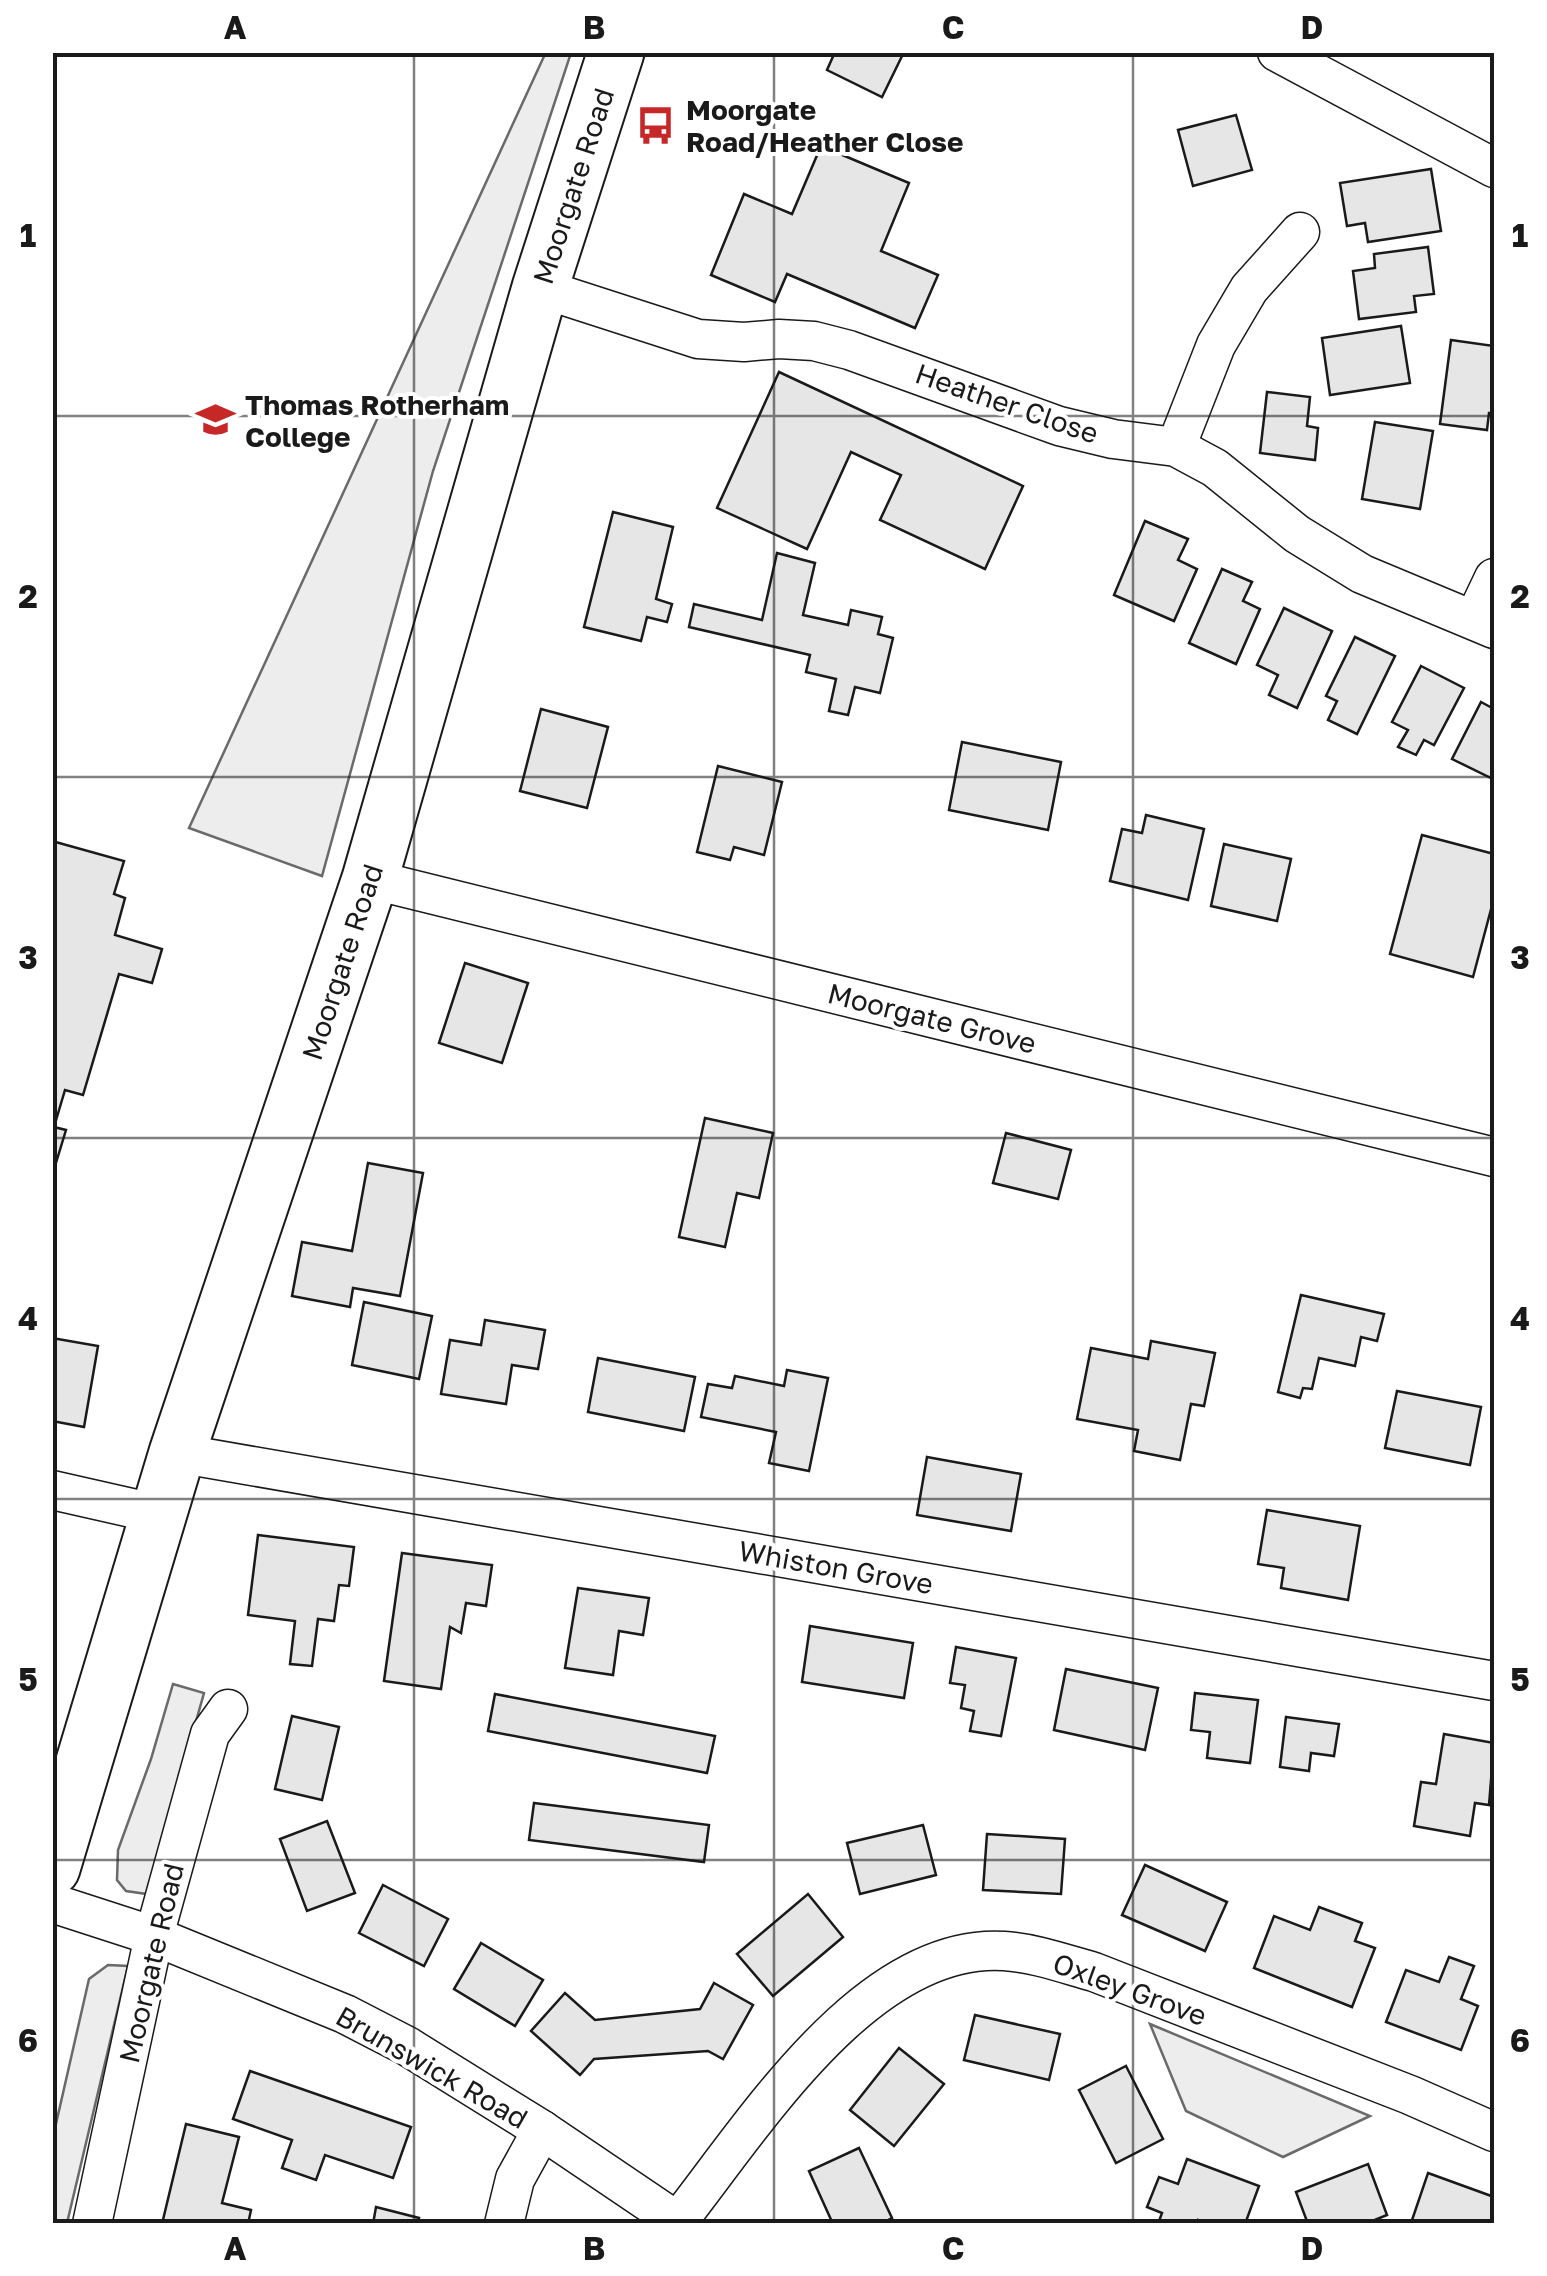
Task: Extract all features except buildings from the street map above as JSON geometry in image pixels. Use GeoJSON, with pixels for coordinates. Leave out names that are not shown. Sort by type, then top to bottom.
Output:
{"type":"FeatureCollection","features":[{"type":"Feature","properties":{"kind":"main road","name":"Moorgate Road"},"geometry":{"type":"LineString","coordinates":[[52,1868],[158,1514],[370,879],[540,288],[616,52]]}},
{"type":"Feature","properties":{"kind":"street"},"geometry":{"type":"LineString","coordinates":[[1277,52],[1494,168]]}},
{"type":"Feature","properties":{"kind":"street"},"geometry":{"type":"LineString","coordinates":[[1176,447],[1216,346],[1232,317],[1249,289],[1300,232]]}},
{"type":"Feature","properties":{"kind":"street","name":"Heather Close"},"geometry":{"type":"LineString","coordinates":[[540,288],[698,339],[814,341],[1059,426],[1112,440],[1176,447],[1214,468],[1297,534],[1362,574],[1484,625]]}},
{"type":"Feature","properties":{"kind":"street"},"geometry":{"type":"LineString","coordinates":[[1484,625],[1494,578]]}},
{"type":"Feature","properties":{"kind":"street","name":"Moorgate Grove"},"geometry":{"type":"LineString","coordinates":[[370,879],[1494,1158]]}},
{"type":"Feature","properties":{"kind":"street","name":"Whiston Grove"},"geometry":{"type":"LineString","coordinates":[[178,1453],[1494,1681]]}},
{"type":"Feature","properties":{"kind":"street"},"geometry":{"type":"LineString","coordinates":[[52,1490],[158,1514]]}},
{"type":"Feature","properties":{"kind":"street","name":"Moorgate Road"},"geometry":{"type":"LineString","coordinates":[[92,2224],[154,1936],[210,1734],[228,1710]]}},
{"type":"Feature","properties":{"kind":"street","name":"Brunswick Road"},"geometry":{"type":"LineString","coordinates":[[52,1902],[154,1936],[345,2014],[407,2046],[680,2222]]}},
{"type":"Feature","properties":{"kind":"street","name":"Oxley Grove"},"geometry":{"type":"LineString","coordinates":[[680,2222],[810,2055],[857,2007],[896,1980],[962,1955],[1002,1951],[1094,1972],[1410,2095],[1494,2132]]}},
{"type":"Feature","properties":{"kind":"street"},"geometry":{"type":"LineString","coordinates":[[504,2224],[515,2179],[542,2130]]}},
{"type":"Feature","properties":{"kind":"shaded area"},"geometry":{"type":"Polygon","coordinates":[[[546,52],[571,53],[433,471],[322,876],[189,828],[546,52]]]}},
{"type":"Feature","properties":{"kind":"shaded area"},"geometry":{"type":"Polygon","coordinates":[[[173,1684],[204,1693],[147,1894],[126,1891],[117,1880],[118,1850],[173,1684]]]}},
{"type":"Feature","properties":{"kind":"shaded area"},"geometry":{"type":"Polygon","coordinates":[[[108,1965],[128,1966],[67,2223],[53,2223],[53,2137],[89,1979],[108,1965]]]}},
{"type":"Feature","properties":{"kind":"shaded area"},"geometry":{"type":"Polygon","coordinates":[[[1150,2024],[1370,2116],[1283,2157],[1186,2111],[1150,2024]]]}},
{"type":"Feature","properties":{"kind":"place","name":"Moorgate Road/Heather Close"},"geometry":{"type":"Point","coordinates":[656,125]}},
{"type":"Feature","properties":{"kind":"place","name":"Thomas Rotherham College"},"geometry":{"type":"Point","coordinates":[215,420]}}]}
